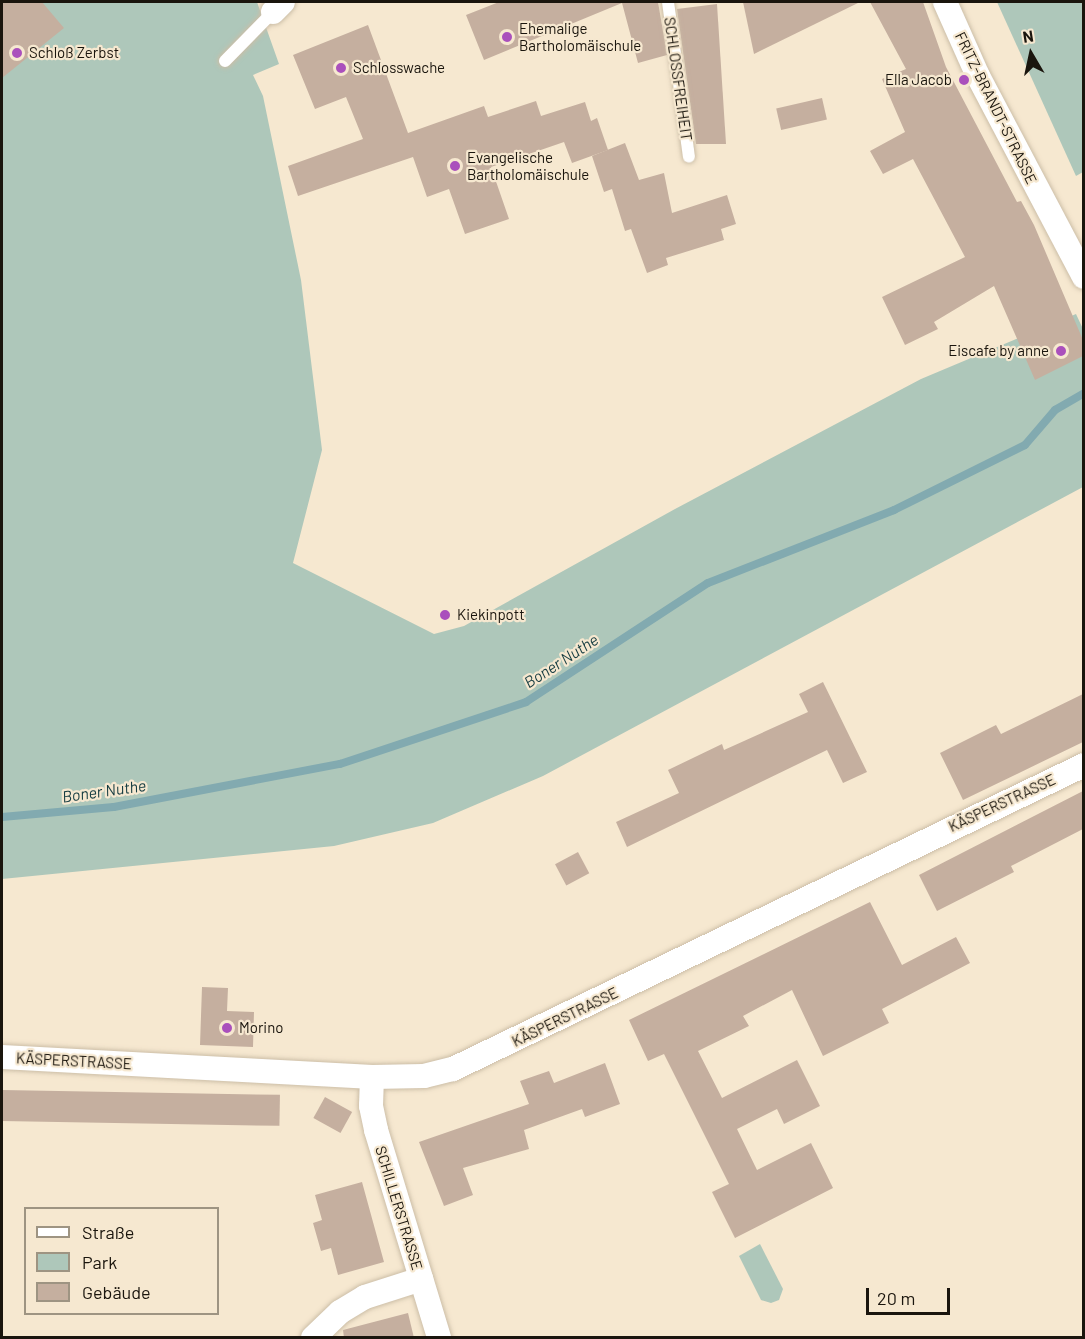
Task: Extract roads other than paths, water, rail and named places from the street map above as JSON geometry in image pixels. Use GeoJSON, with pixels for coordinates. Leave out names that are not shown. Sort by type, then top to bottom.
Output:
{"type":"FeatureCollection","features":[{"type":"Feature","properties":{"kind":"street","name":"FRITZ-BRANDT-STRASSE"},"geometry":{"type":"LineString","coordinates":[[945,2],[983,86],[1083,278]]}},
{"type":"Feature","properties":{"kind":"street","name":"KÄSPERSTRASSE"},"geometry":{"type":"LineString","coordinates":[[2,1057],[372,1077],[424,1076],[479,1059],[1083,765]]}},
{"type":"Feature","properties":{"kind":"street","name":"SCHILLERSTRASSE"},"geometry":{"type":"LineString","coordinates":[[372,1077],[373,1118],[439,1338]]}},
{"type":"Feature","properties":{"kind":"street"},"geometry":{"type":"LineString","coordinates":[[313,1338],[340,1312],[365,1297],[421,1279]]}},
{"type":"Feature","properties":{"kind":"lane","name":"SCHLOSSFREIHEIT"},"geometry":{"type":"LineString","coordinates":[[668,2],[689,157]]}},
{"type":"Feature","properties":{"kind":"lane"},"geometry":{"type":"LineString","coordinates":[[225,61],[278,7]]}},
{"type":"Feature","properties":{"kind":"waterway","name":"Boner Nuthe"},"geometry":{"type":"LineString","coordinates":[[2,817],[114,807],[340,764],[526,702],[708,583],[894,510],[1025,445],[1055,410],[1084,393]]}},
{"type":"Feature","properties":{"kind":"place","name":"Ehemalige Bartholomäischule"},"geometry":{"type":"Point","coordinates":[507,37]}},
{"type":"Feature","properties":{"kind":"place","name":"Schloß Zerbst"},"geometry":{"type":"Point","coordinates":[17,53]}},
{"type":"Feature","properties":{"kind":"place","name":"Schlosswache"},"geometry":{"type":"Point","coordinates":[341,68]}},
{"type":"Feature","properties":{"kind":"place","name":"Ella Jacob"},"geometry":{"type":"Point","coordinates":[964,80]}},
{"type":"Feature","properties":{"kind":"place","name":"Evangelische Bartholomäischule"},"geometry":{"type":"Point","coordinates":[455,166]}},
{"type":"Feature","properties":{"kind":"place","name":"Eiscafe by anne"},"geometry":{"type":"Point","coordinates":[1061,351]}},
{"type":"Feature","properties":{"kind":"place","name":"Kiekinpott"},"geometry":{"type":"Point","coordinates":[445,615]}},
{"type":"Feature","properties":{"kind":"place","name":"Morino"},"geometry":{"type":"Point","coordinates":[227,1028]}}]}
